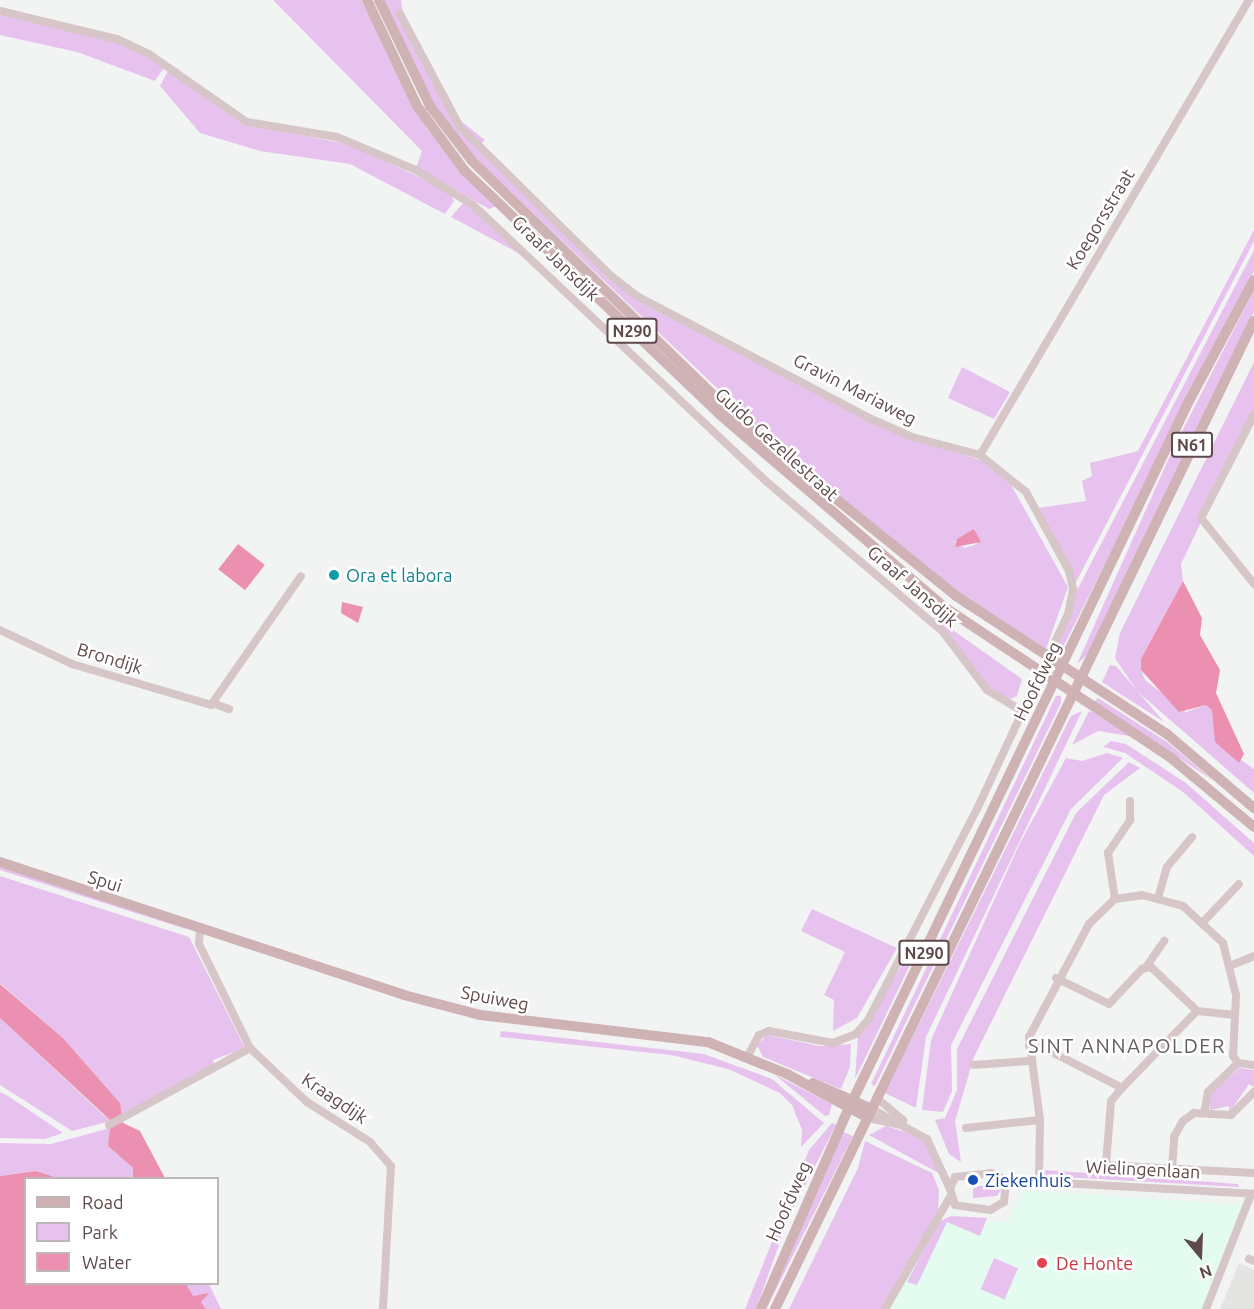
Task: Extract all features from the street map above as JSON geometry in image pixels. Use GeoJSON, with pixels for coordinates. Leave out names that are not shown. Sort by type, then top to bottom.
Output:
{"type":"FeatureCollection","features":[{"type":"Feature","properties":{"kind":"main road","name":"Guido Gezellestraat"},"geometry":{"type":"LineString","coordinates":[[367,0],[417,106],[465,171],[774,466],[944,607],[1053,684],[1185,768],[1254,826]]}},
{"type":"Feature","properties":{"kind":"main road","name":"Guido Gezellestraat"},"geometry":{"type":"LineString","coordinates":[[379,0],[430,106],[472,161],[795,469],[956,596],[1167,734],[1254,808]]}},
{"type":"Feature","properties":{"kind":"main road","name":"Hoofdweg"},"geometry":{"type":"LineString","coordinates":[[761,1309],[851,1104],[1053,684],[1254,280]]}},
{"type":"Feature","properties":{"kind":"main road","name":"Hoofdweg"},"geometry":{"type":"LineString","coordinates":[[775,1309],[1254,321]]}},
{"type":"Feature","properties":{"kind":"main road","name":"Spui"},"geometry":{"type":"LineString","coordinates":[[0,862],[200,929]]}},
{"type":"Feature","properties":{"kind":"main road","name":"Spuiweg"},"geometry":{"type":"LineString","coordinates":[[200,929],[480,1015],[667,1035],[748,1056],[851,1104]]}},
{"type":"Feature","properties":{"kind":"main road"},"geometry":{"type":"LineString","coordinates":[[851,1104],[870,1114]]}},
{"type":"Feature","properties":{"kind":"street","name":"Koegorsstraat"},"geometry":{"type":"LineString","coordinates":[[980,455],[1249,0]]}},
{"type":"Feature","properties":{"kind":"street","name":"Graaf Jansdijk"},"geometry":{"type":"LineString","coordinates":[[0,11],[117,39],[149,54],[247,122],[337,137],[416,170],[473,205],[784,497],[943,632],[987,690],[1020,710]]}},
{"type":"Feature","properties":{"kind":"street","name":"Gravin Mariaweg"},"geometry":{"type":"LineString","coordinates":[[400,14],[460,127],[637,296],[869,418],[912,437],[980,455],[1026,492],[1069,572],[1070,606],[1020,710],[978,807],[868,1020],[856,1034],[833,1043],[769,1031],[759,1035],[748,1056]]}},
{"type":"Feature","properties":{"kind":"street"},"geometry":{"type":"LineString","coordinates":[[1254,415],[1202,518],[1254,585]]}},
{"type":"Feature","properties":{"kind":"street"},"geometry":{"type":"LineString","coordinates":[[215,705],[301,576]]}},
{"type":"Feature","properties":{"kind":"street","name":"Brondijk"},"geometry":{"type":"LineString","coordinates":[[0,630],[72,664],[228,710]]}},
{"type":"Feature","properties":{"kind":"street"},"geometry":{"type":"LineString","coordinates":[[1115,898],[1108,853],[1130,820],[1130,801]]}},
{"type":"Feature","properties":{"kind":"street"},"geometry":{"type":"LineString","coordinates":[[1158,898],[1167,867],[1192,837]]}},
{"type":"Feature","properties":{"kind":"street"},"geometry":{"type":"LineString","coordinates":[[1203,922],[1239,884]]}},
{"type":"Feature","properties":{"kind":"street"},"geometry":{"type":"LineString","coordinates":[[935,1221],[957,1208],[990,1210],[1008,1193],[1036,1177],[1040,1120],[1029,1061],[1029,1046],[1056,978],[1089,924],[1115,898],[1158,898],[1183,906],[1203,922],[1223,943],[1232,965],[1233,1056],[1238,1064]]}},
{"type":"Feature","properties":{"kind":"street","name":"Kraagdijk"},"geometry":{"type":"LineString","coordinates":[[200,929],[199,944],[250,1048],[307,1102],[370,1142],[391,1166],[383,1309]]}},
{"type":"Feature","properties":{"kind":"street"},"geometry":{"type":"LineString","coordinates":[[1056,978],[1109,1004],[1146,967],[1146,960],[1164,941]]}},
{"type":"Feature","properties":{"kind":"street"},"geometry":{"type":"LineString","coordinates":[[1232,965],[1254,956]]}},
{"type":"Feature","properties":{"kind":"street"},"geometry":{"type":"LineString","coordinates":[[1146,967],[1197,1011],[1234,1015]]}},
{"type":"Feature","properties":{"kind":"street"},"geometry":{"type":"LineString","coordinates":[[1197,1011],[1111,1101],[1106,1165],[1254,1173]]}},
{"type":"Feature","properties":{"kind":"street"},"geometry":{"type":"LineString","coordinates":[[1029,1046],[1040,1046],[1122,1088]]}},
{"type":"Feature","properties":{"kind":"street"},"geometry":{"type":"LineString","coordinates":[[109,1125],[124,1119],[250,1048]]}},
{"type":"Feature","properties":{"kind":"street"},"geometry":{"type":"LineString","coordinates":[[974,1065],[1029,1061]]}},
{"type":"Feature","properties":{"kind":"street"},"geometry":{"type":"LineString","coordinates":[[1204,1113],[1208,1092],[1238,1064],[1254,1065]]}},
{"type":"Feature","properties":{"kind":"street"},"geometry":{"type":"LineString","coordinates":[[1172,1169],[1177,1129],[1194,1113],[1231,1115],[1252,1097]]}},
{"type":"Feature","properties":{"kind":"street"},"geometry":{"type":"LineString","coordinates":[[878,1099],[907,1125],[927,1139],[957,1208]]}},
{"type":"Feature","properties":{"kind":"street"},"geometry":{"type":"LineString","coordinates":[[870,1114],[907,1125]]}},
{"type":"Feature","properties":{"kind":"street"},"geometry":{"type":"LineString","coordinates":[[966,1128],[1040,1120]]}},
{"type":"Feature","properties":{"kind":"street"},"geometry":{"type":"LineString","coordinates":[[885,1309],[935,1221],[956,1177],[938,1161]]}},
{"type":"Feature","properties":{"kind":"street","name":"Wielingenlaan"},"geometry":{"type":"LineString","coordinates":[[956,1177],[991,1173],[1006,1180],[1036,1177],[1253,1194]]}},
{"type":"Feature","properties":{"kind":"street"},"geometry":{"type":"LineString","coordinates":[[1006,1180],[1008,1193]]}},
{"type":"Feature","properties":{"kind":"street"},"geometry":{"type":"LineString","coordinates":[[1206,1309],[1253,1194]]}},
{"type":"Feature","properties":{"kind":"shaded area","name":"De Honte"},"geometry":{"type":"Polygon","coordinates":[[[1023,1190],[1247,1205],[1206,1309],[845,1309],[946,1217],[1008,1222],[1023,1190]]]}},
{"type":"Feature","properties":{"kind":"shaded area"},"geometry":{"type":"Polygon","coordinates":[[[1239,1263],[1254,1270],[1254,1309],[1220,1309],[1239,1263]]]}},
{"type":"Feature","properties":{"kind":"green space"},"geometry":{"type":"Polygon","coordinates":[[[273,0],[361,0],[427,129],[496,206],[489,209],[416,168],[422,151],[273,0]]]}},
{"type":"Feature","properties":{"kind":"green space"},"geometry":{"type":"Polygon","coordinates":[[[384,0],[401,0],[403,15],[457,118],[485,140],[477,148],[621,288],[880,427],[980,460],[1010,483],[1068,587],[1046,649],[999,623],[820,486],[471,154],[437,110],[384,0]],[[975,530],[954,542],[965,548],[977,544],[975,530]]]}},
{"type":"Feature","properties":{"kind":"green space"},"geometry":{"type":"Polygon","coordinates":[[[0,12],[114,40],[165,66],[155,81],[77,52],[0,35],[0,12]]]}},
{"type":"Feature","properties":{"kind":"green space"},"geometry":{"type":"Polygon","coordinates":[[[169,69],[248,125],[348,144],[449,191],[454,201],[445,214],[350,164],[260,151],[200,133],[160,86],[169,69]]]}},
{"type":"Feature","properties":{"kind":"green space"},"geometry":{"type":"Polygon","coordinates":[[[464,202],[522,255],[451,217],[464,202]]]}},
{"type":"Feature","properties":{"kind":"green space"},"geometry":{"type":"Polygon","coordinates":[[[1254,230],[1254,241],[1075,584],[1038,508],[1086,501],[1082,481],[1092,476],[1090,463],[1138,451],[1254,230]]]}},
{"type":"Feature","properties":{"kind":"green space"},"geometry":{"type":"Polygon","coordinates":[[[1254,250],[1254,271],[1063,647],[1055,651],[1075,594],[1254,250]]]}},
{"type":"Feature","properties":{"kind":"green space"},"geometry":{"type":"Polygon","coordinates":[[[1254,290],[1254,312],[1087,655],[1077,664],[1173,449],[1254,290]]]}},
{"type":"Feature","properties":{"kind":"green space"},"geometry":{"type":"Polygon","coordinates":[[[1254,362],[1254,411],[1181,564],[1183,581],[1141,659],[1141,670],[1145,680],[1186,712],[1206,705],[1213,710],[1215,742],[1254,769],[1254,793],[1137,691],[1115,658],[1120,633],[1254,362]]]}},
{"type":"Feature","properties":{"kind":"green space"},"geometry":{"type":"Polygon","coordinates":[[[962,367],[1010,392],[994,419],[948,398],[962,367]]]}},
{"type":"Feature","properties":{"kind":"green space"},"geometry":{"type":"Polygon","coordinates":[[[933,616],[1022,679],[1017,696],[1008,700],[987,685],[933,616]]]}},
{"type":"Feature","properties":{"kind":"green space"},"geometry":{"type":"Polygon","coordinates":[[[1110,665],[1116,666],[1164,722],[1102,682],[1110,665]]]}},
{"type":"Feature","properties":{"kind":"green space"},"geometry":{"type":"Polygon","coordinates":[[[1056,696],[1061,696],[1061,703],[875,1086],[871,1084],[1056,696]]]}},
{"type":"Feature","properties":{"kind":"green space"},"geometry":{"type":"Polygon","coordinates":[[[1098,698],[1167,742],[1214,781],[1094,702],[1098,698]]]}},
{"type":"Feature","properties":{"kind":"green space"},"geometry":{"type":"Polygon","coordinates":[[[1082,711],[926,1037],[916,1108],[885,1093],[1071,716],[1082,711]]]}},
{"type":"Feature","properties":{"kind":"green space"},"geometry":{"type":"Polygon","coordinates":[[[1089,711],[1130,736],[1098,731],[1072,745],[1089,711]]]}},
{"type":"Feature","properties":{"kind":"green space"},"geometry":{"type":"Polygon","coordinates":[[[1111,741],[1126,744],[1186,783],[1254,843],[1254,856],[1183,792],[1125,753],[1103,747],[1111,741]]]}},
{"type":"Feature","properties":{"kind":"green space"},"geometry":{"type":"Polygon","coordinates":[[[1107,753],[1123,758],[1071,809],[951,1045],[952,1091],[943,1112],[922,1110],[931,1040],[1019,845],[1066,758],[1082,761],[1107,753]]]}},
{"type":"Feature","properties":{"kind":"green space"},"geometry":{"type":"Polygon","coordinates":[[[1129,762],[1140,768],[1104,795],[974,1057],[955,1121],[961,1162],[949,1154],[935,1120],[945,1118],[957,1090],[957,1049],[1076,813],[1129,762]]]}},
{"type":"Feature","properties":{"kind":"green space"},"geometry":{"type":"Polygon","coordinates":[[[0,867],[185,927],[186,929],[0,870],[0,867]]]}},
{"type":"Feature","properties":{"kind":"green space"},"geometry":{"type":"Polygon","coordinates":[[[0,876],[189,937],[245,1048],[213,1060],[214,1065],[121,1117],[120,1103],[63,1038],[0,983],[0,876]]]}},
{"type":"Feature","properties":{"kind":"green space"},"geometry":{"type":"Polygon","coordinates":[[[812,909],[897,948],[857,1018],[833,1031],[834,1000],[824,995],[845,952],[801,931],[812,909]]]}},
{"type":"Feature","properties":{"kind":"green space"},"geometry":{"type":"Polygon","coordinates":[[[904,962],[910,965],[855,1079],[858,1036],[904,962]]]}},
{"type":"Feature","properties":{"kind":"green space"},"geometry":{"type":"Polygon","coordinates":[[[0,1018],[111,1121],[72,1131],[0,1085],[0,1018]]]}},
{"type":"Feature","properties":{"kind":"green space"},"geometry":{"type":"Polygon","coordinates":[[[501,1031],[704,1054],[772,1079],[824,1123],[801,1147],[802,1130],[792,1105],[780,1093],[728,1069],[671,1055],[500,1037],[501,1031]]]}},
{"type":"Feature","properties":{"kind":"green space"},"geometry":{"type":"Polygon","coordinates":[[[767,1035],[820,1046],[851,1044],[850,1067],[841,1089],[763,1057],[757,1045],[767,1035]]]}},
{"type":"Feature","properties":{"kind":"green space"},"geometry":{"type":"Polygon","coordinates":[[[1240,1068],[1254,1070],[1254,1087],[1249,1084],[1229,1113],[1229,1106],[1210,1110],[1209,1095],[1240,1068]]]}},
{"type":"Feature","properties":{"kind":"green space"},"geometry":{"type":"Polygon","coordinates":[[[775,1075],[832,1104],[829,1115],[825,1116],[775,1075]]]}},
{"type":"Feature","properties":{"kind":"green space"},"geometry":{"type":"Polygon","coordinates":[[[0,1092],[63,1133],[45,1139],[0,1138],[0,1092]]]}},
{"type":"Feature","properties":{"kind":"green space"},"geometry":{"type":"Polygon","coordinates":[[[832,1123],[836,1125],[789,1217],[756,1309],[745,1309],[809,1150],[832,1123]]]}},
{"type":"Feature","properties":{"kind":"green space"},"geometry":{"type":"Polygon","coordinates":[[[886,1126],[922,1137],[942,1175],[869,1135],[886,1126]]]}},
{"type":"Feature","properties":{"kind":"green space"},"geometry":{"type":"Polygon","coordinates":[[[114,1127],[108,1146],[133,1168],[133,1177],[55,1177],[36,1171],[0,1176],[0,1143],[51,1144],[114,1127]]]}},
{"type":"Feature","properties":{"kind":"green space"},"geometry":{"type":"Polygon","coordinates":[[[843,1132],[853,1136],[766,1309],[843,1132]]]}},
{"type":"Feature","properties":{"kind":"green space"},"geometry":{"type":"Polygon","coordinates":[[[865,1141],[932,1173],[939,1190],[938,1211],[881,1309],[789,1309],[858,1168],[865,1141]]]}},
{"type":"Feature","properties":{"kind":"green space"},"geometry":{"type":"Polygon","coordinates":[[[1045,1170],[1238,1184],[1239,1187],[1044,1176],[1045,1170]]]}},
{"type":"Feature","properties":{"kind":"green space"},"geometry":{"type":"Polygon","coordinates":[[[1004,1185],[997,1196],[973,1198],[973,1186],[1004,1185]]]}},
{"type":"Feature","properties":{"kind":"green space"},"geometry":{"type":"Polygon","coordinates":[[[951,1216],[987,1218],[980,1236],[947,1222],[917,1285],[907,1282],[938,1222],[951,1216]]]}},
{"type":"Feature","properties":{"kind":"green space"},"geometry":{"type":"Polygon","coordinates":[[[994,1258],[1018,1268],[1005,1299],[981,1289],[994,1258]]]}},
{"type":"Feature","properties":{"kind":"green space"},"geometry":{"type":"Polygon","coordinates":[[[186,1285],[209,1285],[221,1309],[206,1309],[201,1302],[206,1295],[192,1296],[186,1285]]]}},
{"type":"Feature","properties":{"kind":"water"},"geometry":{"type":"Polygon","coordinates":[[[974,529],[981,542],[955,547],[957,539],[974,529]]]}},
{"type":"Feature","properties":{"kind":"water"},"geometry":{"type":"Polygon","coordinates":[[[238,544],[265,565],[245,590],[218,569],[238,544]]]}},
{"type":"Feature","properties":{"kind":"water"},"geometry":{"type":"Polygon","coordinates":[[[1183,581],[1202,618],[1200,635],[1220,670],[1216,693],[1244,754],[1239,763],[1215,742],[1212,710],[1206,705],[1179,712],[1141,670],[1141,659],[1183,581]]]}},
{"type":"Feature","properties":{"kind":"water"},"geometry":{"type":"Polygon","coordinates":[[[342,602],[363,607],[358,623],[341,613],[342,602]]]}},
{"type":"Feature","properties":{"kind":"water"},"geometry":{"type":"Polygon","coordinates":[[[0,984],[63,1038],[120,1103],[123,1123],[140,1131],[164,1177],[133,1177],[133,1168],[108,1146],[111,1121],[0,1018],[0,984]]]}},
{"type":"Feature","properties":{"kind":"water"},"geometry":{"type":"Polygon","coordinates":[[[36,1171],[55,1177],[24,1177],[24,1285],[187,1285],[193,1296],[209,1293],[201,1302],[206,1309],[0,1309],[0,1176],[36,1171]]]}},
{"type":"Feature","properties":{"kind":"place","name":"Ora et labora"},"geometry":{"type":"Point","coordinates":[334,575]}},
{"type":"Feature","properties":{"kind":"place","name":"Ziekenhuis"},"geometry":{"type":"Point","coordinates":[973,1180]}},
{"type":"Feature","properties":{"kind":"place","name":"De Honte"},"geometry":{"type":"Point","coordinates":[1042,1263]}},
{"type":"Feature","properties":{"kind":"district","name":"SINT ANNAPOLDER"},"geometry":{"type":"Point","coordinates":[1127,1045]}}]}
